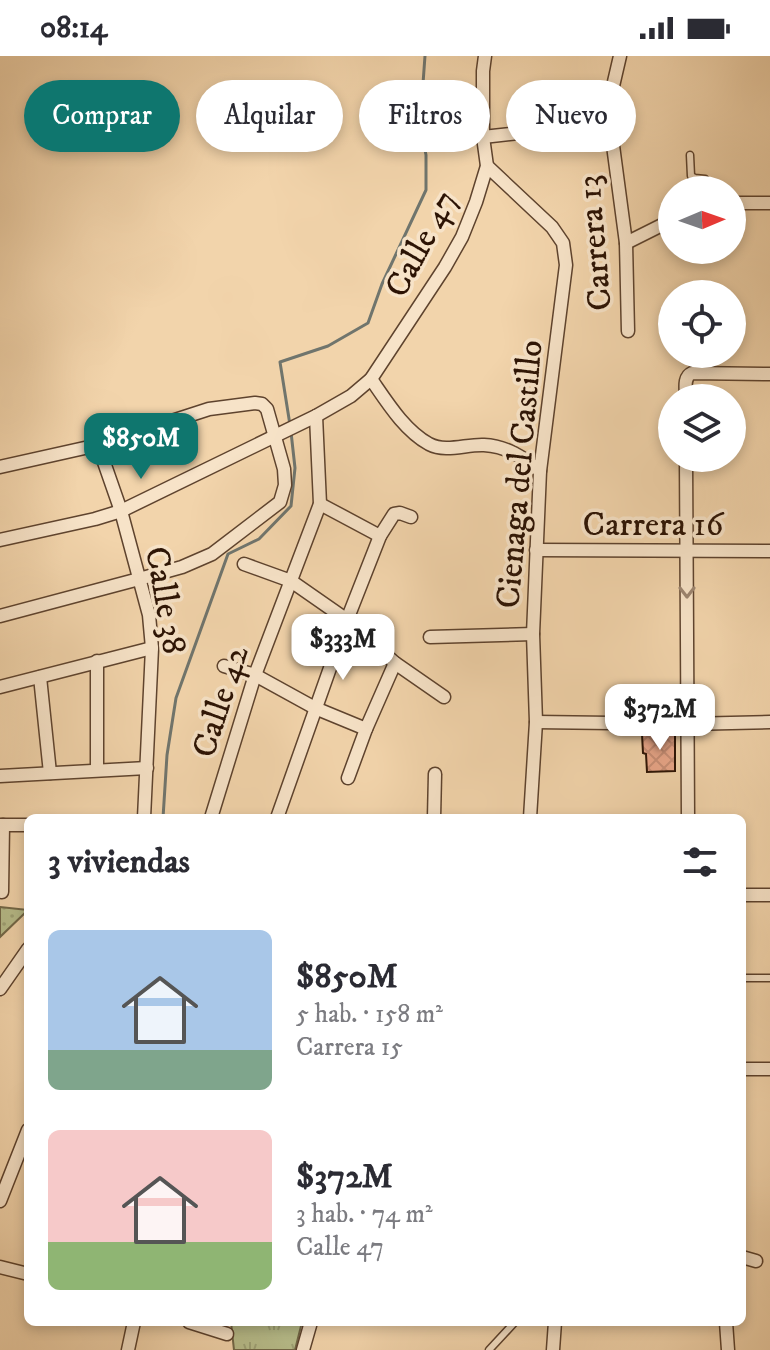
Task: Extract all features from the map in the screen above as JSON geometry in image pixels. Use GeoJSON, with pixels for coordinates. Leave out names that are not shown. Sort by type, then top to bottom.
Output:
{"type":"FeatureCollection","features":[{"type":"Feature","properties":{"kind":"street","name":"Calle 47"},"geometry":{"type":"LineString","coordinates":[[483,80],[485,56]]}},
{"type":"Feature","properties":{"kind":"street","name":"Carrera 13"},"geometry":{"type":"LineString","coordinates":[[614,80],[620,56]]}},
{"type":"Feature","properties":{"kind":"street","name":"Calle 47"},"geometry":{"type":"LineString","coordinates":[[0,540],[121,511],[351,396],[371,379],[462,237],[487,166],[485,152]]}},
{"type":"Feature","properties":{"kind":"street","name":"Carrera 13"},"geometry":{"type":"LineString","coordinates":[[614,152],[626,243],[628,331]]}},
{"type":"Feature","properties":{"kind":"street","name":"Cienaga del Castillo"},"geometry":{"type":"LineString","coordinates":[[487,166],[552,227],[563,243],[566,265],[540,471],[533,634],[536,722],[530,814]]}},
{"type":"Feature","properties":{"kind":"street"},"geometry":{"type":"LineString","coordinates":[[746,203],[770,203]]}},
{"type":"Feature","properties":{"kind":"street"},"geometry":{"type":"LineString","coordinates":[[626,243],[658,227]]}},
{"type":"Feature","properties":{"kind":"street"},"geometry":{"type":"LineString","coordinates":[[686,384],[692,373],[770,374]]}},
{"type":"Feature","properties":{"kind":"street"},"geometry":{"type":"LineString","coordinates":[[371,379],[412,432],[431,445],[449,448],[496,447],[521,456],[540,471]]}},
{"type":"Feature","properties":{"kind":"street"},"geometry":{"type":"LineString","coordinates":[[0,467],[98,445],[209,409],[255,403],[267,409],[279,432],[285,485],[280,502],[212,554],[182,567],[0,616]]}},
{"type":"Feature","properties":{"kind":"street","name":"Calle 42"},"geometry":{"type":"LineString","coordinates":[[212,814],[255,675],[320,504],[316,416]]}},
{"type":"Feature","properties":{"kind":"street","name":"Calle 38"},"geometry":{"type":"LineString","coordinates":[[98,445],[121,511],[149,615],[152,648],[144,814]]}},
{"type":"Feature","properties":{"kind":"street"},"geometry":{"type":"LineString","coordinates":[[686,472],[688,814]]}},
{"type":"Feature","properties":{"kind":"street"},"geometry":{"type":"LineString","coordinates":[[320,504],[380,536]]}},
{"type":"Feature","properties":{"kind":"street"},"geometry":{"type":"LineString","coordinates":[[278,814],[380,536],[394,514],[411,517]]}},
{"type":"Feature","properties":{"kind":"street","name":"Carrera 16"},"geometry":{"type":"LineString","coordinates":[[536,550],[770,551]]}},
{"type":"Feature","properties":{"kind":"street"},"geometry":{"type":"LineString","coordinates":[[244,564],[291,581],[347,620],[395,663],[444,697]]}},
{"type":"Feature","properties":{"kind":"street"},"geometry":{"type":"LineString","coordinates":[[430,637],[533,634]]}},
{"type":"Feature","properties":{"kind":"street"},"geometry":{"type":"LineString","coordinates":[[0,687],[152,648]]}},
{"type":"Feature","properties":{"kind":"street"},"geometry":{"type":"LineString","coordinates":[[97,661],[97,770]]}},
{"type":"Feature","properties":{"kind":"street"},"geometry":{"type":"LineString","coordinates":[[348,778],[395,663]]}},
{"type":"Feature","properties":{"kind":"street"},"geometry":{"type":"LineString","coordinates":[[224,666],[255,675],[315,708],[366,729]]}},
{"type":"Feature","properties":{"kind":"street"},"geometry":{"type":"LineString","coordinates":[[40,677],[50,773]]}},
{"type":"Feature","properties":{"kind":"street"},"geometry":{"type":"LineString","coordinates":[[536,722],[770,722]]}},
{"type":"Feature","properties":{"kind":"street"},"geometry":{"type":"LineString","coordinates":[[0,776],[147,768]]}},
{"type":"Feature","properties":{"kind":"street"},"geometry":{"type":"LineString","coordinates":[[434,814],[435,774]]}},
{"type":"Feature","properties":{"kind":"street"},"geometry":{"type":"LineString","coordinates":[[2,892],[2,825],[24,825]]}},
{"type":"Feature","properties":{"kind":"street"},"geometry":{"type":"LineString","coordinates":[[746,895],[770,895]]}},
{"type":"Feature","properties":{"kind":"street"},"geometry":{"type":"LineString","coordinates":[[0,989],[24,955]]}},
{"type":"Feature","properties":{"kind":"street"},"geometry":{"type":"LineString","coordinates":[[746,1069],[770,1069]]}},
{"type":"Feature","properties":{"kind":"street"},"geometry":{"type":"LineString","coordinates":[[0,1201],[24,1140]]}},
{"type":"Feature","properties":{"kind":"street"},"geometry":{"type":"LineString","coordinates":[[746,1258],[756,1261]]}},
{"type":"Feature","properties":{"kind":"street"},"geometry":{"type":"LineString","coordinates":[[0,1267],[24,1273]]}},
{"type":"Feature","properties":{"kind":"street"},"geometry":{"type":"LineString","coordinates":[[128,1350],[133,1326]]}},
{"type":"Feature","properties":{"kind":"street"},"geometry":{"type":"LineString","coordinates":[[202,1326],[227,1334]]}},
{"type":"Feature","properties":{"kind":"street"},"geometry":{"type":"LineString","coordinates":[[303,1350],[310,1326]]}},
{"type":"Feature","properties":{"kind":"street"},"geometry":{"type":"LineString","coordinates":[[553,1350],[555,1326]]}},
{"type":"Feature","properties":{"kind":"street"},"geometry":{"type":"LineString","coordinates":[[726,1326],[728,1350]]}},
{"type":"Feature","properties":{"kind":"lane"},"geometry":{"type":"LineString","coordinates":[[690,155],[691,176]]}},
{"type":"Feature","properties":{"kind":"lane"},"geometry":{"type":"LineString","coordinates":[[746,978],[770,978]]}},
{"type":"Feature","properties":{"kind":"lane"},"geometry":{"type":"LineString","coordinates":[[489,1350],[511,1326]]}},
{"type":"Feature","properties":{"kind":"green space"},"geometry":{"type":"Polygon","coordinates":[[[0,907],[24,910],[24,914],[0,937],[0,907]]]}},
{"type":"Feature","properties":{"kind":"green space"},"geometry":{"type":"Polygon","coordinates":[[[231,1326],[301,1326],[295,1350],[234,1350],[231,1326]]]}},
{"type":"Feature","properties":{"kind":"building"},"geometry":{"type":"Polygon","coordinates":[[[675,733],[675,771],[647,772],[642,734],[675,733]]]}},
{"type":"Feature","properties":{"kind":"waterway"},"geometry":{"type":"LineString","coordinates":[[290,425],[280,362],[328,346],[368,323],[382,284],[426,190],[426,155],[420,125],[425,56]]}},
{"type":"Feature","properties":{"kind":"waterway"},"geometry":{"type":"LineString","coordinates":[[163,814],[167,755],[176,698],[228,554],[259,539],[291,506],[295,468],[291,432]]}}]}
